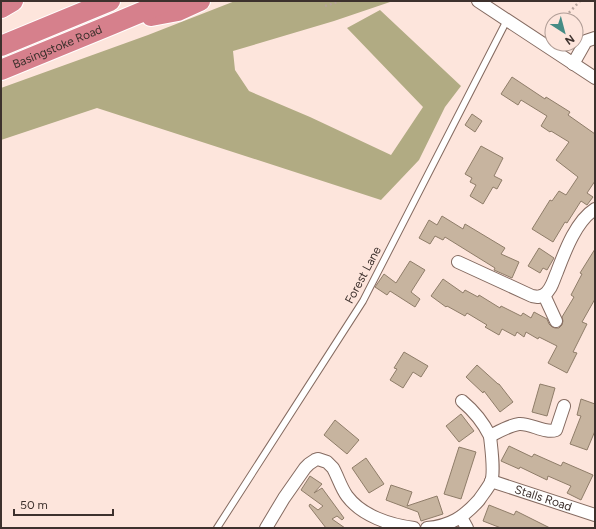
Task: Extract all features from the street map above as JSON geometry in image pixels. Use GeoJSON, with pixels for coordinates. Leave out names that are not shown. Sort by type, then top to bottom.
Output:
{"type":"FeatureCollection","features":[{"type":"Feature","properties":{"kind":"highway"},"geometry":{"type":"LineString","coordinates":[[1,8],[13,1]]}},
{"type":"Feature","properties":{"kind":"highway"},"geometry":{"type":"LineString","coordinates":[[1,46],[110,1]]}},
{"type":"Feature","properties":{"kind":"highway"},"geometry":{"type":"LineString","coordinates":[[113,24],[168,1]]}},
{"type":"Feature","properties":{"kind":"highway"},"geometry":{"type":"LineString","coordinates":[[113,24],[178,10],[200,1]]}},
{"type":"Feature","properties":{"kind":"highway","name":"Basingstoke Road"},"geometry":{"type":"LineString","coordinates":[[1,70],[113,24]]}},
{"type":"Feature","properties":{"kind":"street"},"geometry":{"type":"LineString","coordinates":[[478,1],[595,78]]}},
{"type":"Feature","properties":{"kind":"street"},"geometry":{"type":"LineString","coordinates":[[573,64],[586,41],[595,38]]}},
{"type":"Feature","properties":{"kind":"street"},"geometry":{"type":"LineString","coordinates":[[458,262],[532,296],[538,297],[544,295],[552,286],[569,241],[588,214],[595,209]]}},
{"type":"Feature","properties":{"kind":"street"},"geometry":{"type":"LineString","coordinates":[[544,295],[556,321]]}},
{"type":"Feature","properties":{"kind":"street"},"geometry":{"type":"LineString","coordinates":[[427,528],[464,523],[491,481],[492,452],[490,436],[479,418],[462,401]]}},
{"type":"Feature","properties":{"kind":"street"},"geometry":{"type":"LineString","coordinates":[[490,436],[519,424],[529,425],[552,432],[556,430],[564,406]]}},
{"type":"Feature","properties":{"kind":"street"},"geometry":{"type":"LineString","coordinates":[[266,528],[284,498],[305,468],[312,461],[318,459],[327,462],[333,468],[344,491],[355,505],[391,526],[414,528]]}},
{"type":"Feature","properties":{"kind":"street","name":"Stalls Road"},"geometry":{"type":"LineString","coordinates":[[491,481],[595,514]]}},
{"type":"Feature","properties":{"kind":"lane","name":"Forest Lane"},"geometry":{"type":"LineString","coordinates":[[217,528],[362,301],[506,20]]}},
{"type":"Feature","properties":{"kind":"path"},"geometry":{"type":"LineString","coordinates":[[325,6],[341,1]]}},
{"type":"Feature","properties":{"kind":"path"},"geometry":{"type":"LineString","coordinates":[[570,12],[580,1]]}},
{"type":"Feature","properties":{"kind":"shaded area"},"geometry":{"type":"Polygon","coordinates":[[[235,1],[393,1],[334,21],[233,51],[235,70],[249,91],[310,117],[391,155],[423,107],[347,28],[380,10],[461,86],[445,107],[419,160],[381,200],[97,108],[1,140],[1,88],[148,35],[235,1]]]}},
{"type":"Feature","properties":{"kind":"building"},"geometry":{"type":"Polygon","coordinates":[[[512,77],[545,99],[546,97],[570,112],[568,115],[595,134],[595,181],[587,193],[593,197],[587,205],[581,201],[567,223],[565,222],[553,242],[532,229],[550,200],[552,201],[559,191],[566,195],[578,177],[556,160],[569,142],[541,126],[547,116],[521,100],[518,105],[501,94],[512,77]]]}},
{"type":"Feature","properties":{"kind":"building"},"geometry":{"type":"Polygon","coordinates":[[[472,114],[482,121],[475,132],[465,125],[472,114]]]}},
{"type":"Feature","properties":{"kind":"building"},"geometry":{"type":"Polygon","coordinates":[[[481,146],[503,158],[494,176],[502,180],[497,189],[493,187],[483,204],[470,196],[476,185],[470,182],[472,178],[465,174],[481,146]]]}},
{"type":"Feature","properties":{"kind":"building"},"geometry":{"type":"Polygon","coordinates":[[[442,216],[463,229],[465,224],[505,248],[501,254],[519,262],[512,278],[494,270],[495,268],[445,237],[443,240],[435,236],[430,244],[419,238],[429,220],[437,225],[442,216]]]}},
{"type":"Feature","properties":{"kind":"building"},"geometry":{"type":"Polygon","coordinates":[[[539,248],[554,258],[547,270],[543,268],[540,273],[528,266],[539,248]]]}},
{"type":"Feature","properties":{"kind":"building"},"geometry":{"type":"Polygon","coordinates":[[[595,249],[595,299],[582,322],[587,324],[573,352],[577,353],[567,373],[548,363],[557,346],[539,337],[538,339],[526,332],[524,337],[517,332],[515,336],[502,329],[499,335],[485,327],[487,325],[467,313],[465,316],[447,306],[446,307],[431,296],[443,279],[463,293],[465,290],[478,297],[479,295],[500,308],[501,306],[521,316],[523,313],[531,318],[534,312],[547,319],[552,327],[559,328],[562,325],[562,317],[574,297],[571,295],[582,274],[580,273],[595,249]]]}},
{"type":"Feature","properties":{"kind":"building"},"geometry":{"type":"Polygon","coordinates":[[[410,261],[425,270],[411,292],[420,299],[415,307],[390,291],[387,295],[375,287],[384,274],[396,283],[410,261]]]}},
{"type":"Feature","properties":{"kind":"building"},"geometry":{"type":"Polygon","coordinates":[[[404,352],[428,366],[421,377],[413,372],[403,388],[390,380],[397,369],[394,368],[404,352]]]}},
{"type":"Feature","properties":{"kind":"building"},"geometry":{"type":"Polygon","coordinates":[[[477,365],[499,384],[513,402],[500,412],[484,391],[483,393],[466,377],[477,365]]]}},
{"type":"Feature","properties":{"kind":"building"},"geometry":{"type":"Polygon","coordinates":[[[540,384],[555,388],[547,416],[532,412],[540,384]]]}},
{"type":"Feature","properties":{"kind":"building"},"geometry":{"type":"Polygon","coordinates":[[[581,399],[595,404],[595,431],[587,450],[570,444],[581,416],[577,415],[581,399]]]}},
{"type":"Feature","properties":{"kind":"building"},"geometry":{"type":"Polygon","coordinates":[[[461,414],[474,431],[459,442],[446,426],[461,414]]]}},
{"type":"Feature","properties":{"kind":"building"},"geometry":{"type":"Polygon","coordinates":[[[335,420],[359,440],[347,454],[324,435],[335,420]]]}},
{"type":"Feature","properties":{"kind":"building"},"geometry":{"type":"Polygon","coordinates":[[[509,446],[532,457],[534,454],[561,466],[563,462],[593,475],[581,500],[567,493],[571,486],[548,476],[547,480],[520,467],[519,469],[501,461],[509,446]]]}},
{"type":"Feature","properties":{"kind":"building"},"geometry":{"type":"Polygon","coordinates":[[[459,447],[476,452],[461,499],[444,494],[459,447]]]}},
{"type":"Feature","properties":{"kind":"building"},"geometry":{"type":"Polygon","coordinates":[[[366,458],[384,484],[369,493],[352,468],[366,458]]]}},
{"type":"Feature","properties":{"kind":"building"},"geometry":{"type":"Polygon","coordinates":[[[310,476],[322,484],[314,493],[322,488],[344,518],[342,520],[337,516],[332,519],[345,528],[326,528],[309,506],[310,504],[318,510],[323,506],[301,490],[310,476]]]}},
{"type":"Feature","properties":{"kind":"building"},"geometry":{"type":"Polygon","coordinates":[[[391,485],[412,492],[407,506],[437,496],[443,514],[421,521],[418,512],[386,500],[391,485]]]}},
{"type":"Feature","properties":{"kind":"building"},"geometry":{"type":"Polygon","coordinates":[[[489,505],[514,515],[516,511],[550,528],[501,528],[483,521],[489,505]]]}}]}
